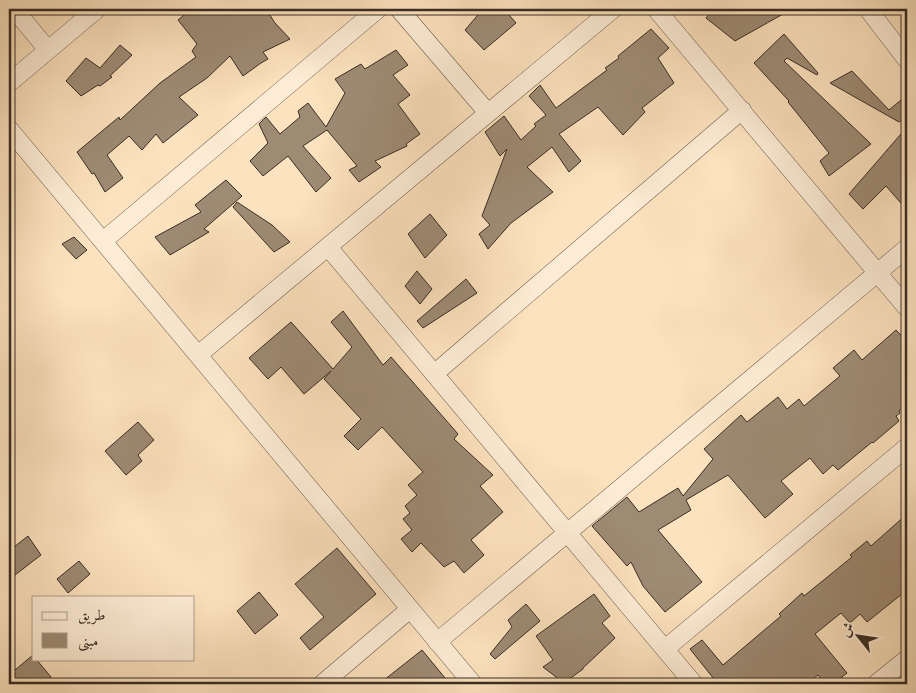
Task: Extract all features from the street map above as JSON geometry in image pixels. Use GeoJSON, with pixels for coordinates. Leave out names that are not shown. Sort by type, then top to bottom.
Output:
{"type":"FeatureCollection","features":[{"type":"Feature","properties":{"kind":"street"},"geometry":{"type":"LineString","coordinates":[[14,9],[48,50]]}},
{"type":"Feature","properties":{"kind":"street"},"geometry":{"type":"LineString","coordinates":[[9,83],[97,9]]}},
{"type":"Feature","properties":{"kind":"street"},"geometry":{"type":"LineString","coordinates":[[103,242],[378,9]]}},
{"type":"Feature","properties":{"kind":"street"},"geometry":{"type":"LineString","coordinates":[[399,9],[488,113]]}},
{"type":"Feature","properties":{"kind":"street"},"geometry":{"type":"LineString","coordinates":[[198,355],[612,9]]}},
{"type":"Feature","properties":{"kind":"street"},"geometry":{"type":"LineString","coordinates":[[656,9],[907,308]]}},
{"type":"Feature","properties":{"kind":"street"},"geometry":{"type":"LineString","coordinates":[[871,10],[907,60]]}},
{"type":"Feature","properties":{"kind":"street"},"geometry":{"type":"LineString","coordinates":[[434,374],[742,110]]}},
{"type":"Feature","properties":{"kind":"street"},"geometry":{"type":"LineString","coordinates":[[9,129],[473,684]]}},
{"type":"Feature","properties":{"kind":"street"},"geometry":{"type":"LineString","coordinates":[[328,247],[694,684]]}},
{"type":"Feature","properties":{"kind":"street"},"geometry":{"type":"LineString","coordinates":[[437,642],[879,274],[907,248]]}},
{"type":"Feature","properties":{"kind":"street"},"geometry":{"type":"LineString","coordinates":[[666,649],[907,447]]}},
{"type":"Feature","properties":{"kind":"street"},"geometry":{"type":"LineString","coordinates":[[322,684],[410,609]]}},
{"type":"Feature","properties":{"kind":"street"},"geometry":{"type":"LineString","coordinates":[[880,683],[907,659]]}},
{"type":"Feature","properties":{"kind":"building"},"geometry":{"type":"Polygon","coordinates":[[[191,9],[266,9],[275,23],[290,39],[263,52],[268,59],[243,76],[230,56],[207,78],[179,97],[198,115],[163,143],[156,134],[142,150],[129,136],[107,155],[123,178],[105,192],[94,173],[92,174],[77,152],[119,117],[120,120],[160,83],[196,57],[192,51],[197,44],[178,20],[191,9]]]}},
{"type":"Feature","properties":{"kind":"building"},"geometry":{"type":"Polygon","coordinates":[[[483,9],[504,9],[516,23],[484,50],[465,30],[483,9]]]}},
{"type":"Feature","properties":{"kind":"building"},"geometry":{"type":"Polygon","coordinates":[[[713,9],[792,9],[735,41],[706,18],[713,9]]]}},
{"type":"Feature","properties":{"kind":"building"},"geometry":{"type":"Polygon","coordinates":[[[651,29],[669,48],[658,58],[674,83],[642,108],[645,112],[623,135],[598,107],[559,134],[581,161],[569,172],[552,147],[527,167],[553,192],[511,223],[488,249],[479,234],[490,225],[482,216],[507,149],[500,156],[485,132],[504,116],[521,140],[536,126],[534,124],[546,115],[529,96],[540,85],[556,108],[607,70],[605,68],[651,29]]]}},
{"type":"Feature","properties":{"kind":"building"},"geometry":{"type":"Polygon","coordinates":[[[784,34],[818,73],[817,75],[787,58],[784,61],[871,144],[829,176],[820,161],[829,153],[789,101],[754,63],[784,34]]]}},
{"type":"Feature","properties":{"kind":"building"},"geometry":{"type":"Polygon","coordinates":[[[120,45],[132,55],[110,76],[112,77],[100,86],[98,85],[81,96],[66,81],[86,58],[100,68],[120,45]]]}},
{"type":"Feature","properties":{"kind":"building"},"geometry":{"type":"Polygon","coordinates":[[[396,50],[408,65],[393,75],[410,95],[398,104],[420,134],[406,144],[407,146],[375,161],[381,167],[359,182],[349,170],[357,166],[327,130],[303,146],[331,178],[316,192],[288,156],[263,176],[250,161],[268,143],[259,124],[266,117],[280,134],[300,117],[298,111],[308,103],[326,127],[345,93],[335,79],[361,64],[365,69],[396,50]]]}},
{"type":"Feature","properties":{"kind":"building"},"geometry":{"type":"Polygon","coordinates":[[[852,71],[889,110],[907,95],[907,116],[899,122],[830,83],[852,71]]]}},
{"type":"Feature","properties":{"kind":"building"},"geometry":{"type":"Polygon","coordinates":[[[907,127],[907,210],[886,186],[863,209],[849,194],[907,127]]]}},
{"type":"Feature","properties":{"kind":"building"},"geometry":{"type":"Polygon","coordinates":[[[226,180],[242,196],[204,229],[209,232],[170,255],[155,237],[201,212],[195,205],[226,180]]]}},
{"type":"Feature","properties":{"kind":"building"},"geometry":{"type":"Polygon","coordinates":[[[237,202],[272,225],[290,242],[274,252],[233,207],[237,202]]]}},
{"type":"Feature","properties":{"kind":"building"},"geometry":{"type":"Polygon","coordinates":[[[430,214],[447,235],[425,258],[408,234],[430,214]]]}},
{"type":"Feature","properties":{"kind":"building"},"geometry":{"type":"Polygon","coordinates":[[[74,237],[87,250],[76,259],[62,244],[74,237]]]}},
{"type":"Feature","properties":{"kind":"building"},"geometry":{"type":"Polygon","coordinates":[[[417,271],[432,289],[420,304],[405,286],[417,271]]]}},
{"type":"Feature","properties":{"kind":"building"},"geometry":{"type":"Polygon","coordinates":[[[466,279],[477,293],[423,328],[417,321],[466,279]]]}},
{"type":"Feature","properties":{"kind":"building"},"geometry":{"type":"Polygon","coordinates":[[[343,311],[383,365],[391,357],[458,434],[454,439],[493,475],[480,486],[503,512],[471,540],[484,555],[464,573],[454,561],[444,567],[421,543],[412,552],[401,539],[412,530],[403,519],[410,513],[405,506],[417,495],[408,485],[423,472],[382,427],[358,450],[344,436],[361,419],[324,379],[331,371],[304,394],[281,367],[268,379],[249,358],[291,322],[333,369],[352,347],[331,322],[343,311]]]}},
{"type":"Feature","properties":{"kind":"building"},"geometry":{"type":"Polygon","coordinates":[[[896,330],[907,342],[907,404],[896,416],[899,421],[838,470],[833,465],[823,474],[810,458],[781,481],[793,494],[765,518],[728,475],[686,500],[691,510],[658,530],[702,582],[665,612],[643,586],[631,562],[627,566],[592,526],[627,497],[639,512],[678,488],[683,496],[713,459],[704,449],[741,415],[747,422],[778,397],[787,409],[799,399],[804,406],[840,376],[833,368],[854,350],[862,360],[896,330]]]}},
{"type":"Feature","properties":{"kind":"building"},"geometry":{"type":"Polygon","coordinates":[[[138,422],[154,440],[138,455],[142,461],[126,475],[105,451],[138,422]]]}},
{"type":"Feature","properties":{"kind":"building"},"geometry":{"type":"Polygon","coordinates":[[[907,514],[907,590],[867,622],[860,614],[850,623],[841,613],[815,634],[847,673],[833,684],[825,684],[818,675],[806,684],[718,684],[690,649],[702,640],[723,665],[781,616],[779,614],[802,593],[804,596],[852,557],[850,555],[867,541],[871,546],[907,514]]]}},
{"type":"Feature","properties":{"kind":"building"},"geometry":{"type":"Polygon","coordinates":[[[28,536],[41,555],[15,575],[9,566],[9,551],[28,536]]]}},
{"type":"Feature","properties":{"kind":"building"},"geometry":{"type":"Polygon","coordinates":[[[337,548],[376,594],[310,650],[300,638],[324,617],[295,584],[337,548]]]}},
{"type":"Feature","properties":{"kind":"building"},"geometry":{"type":"Polygon","coordinates":[[[79,561],[90,574],[68,593],[57,579],[79,561]]]}},
{"type":"Feature","properties":{"kind":"building"},"geometry":{"type":"Polygon","coordinates":[[[259,592],[278,615],[255,634],[237,611],[259,592]]]}},
{"type":"Feature","properties":{"kind":"building"},"geometry":{"type":"Polygon","coordinates":[[[594,594],[610,616],[602,623],[615,638],[583,669],[564,683],[543,667],[553,660],[536,636],[594,594]]]}},
{"type":"Feature","properties":{"kind":"building"},"geometry":{"type":"Polygon","coordinates":[[[526,604],[540,621],[495,659],[490,654],[512,627],[508,620],[526,604]]]}},
{"type":"Feature","properties":{"kind":"building"},"geometry":{"type":"Polygon","coordinates":[[[422,650],[450,684],[379,684],[422,650]]]}},
{"type":"Feature","properties":{"kind":"building"},"geometry":{"type":"Polygon","coordinates":[[[32,656],[32,660],[37,660],[51,677],[43,684],[9,684],[9,675],[32,656]]]}}]}
